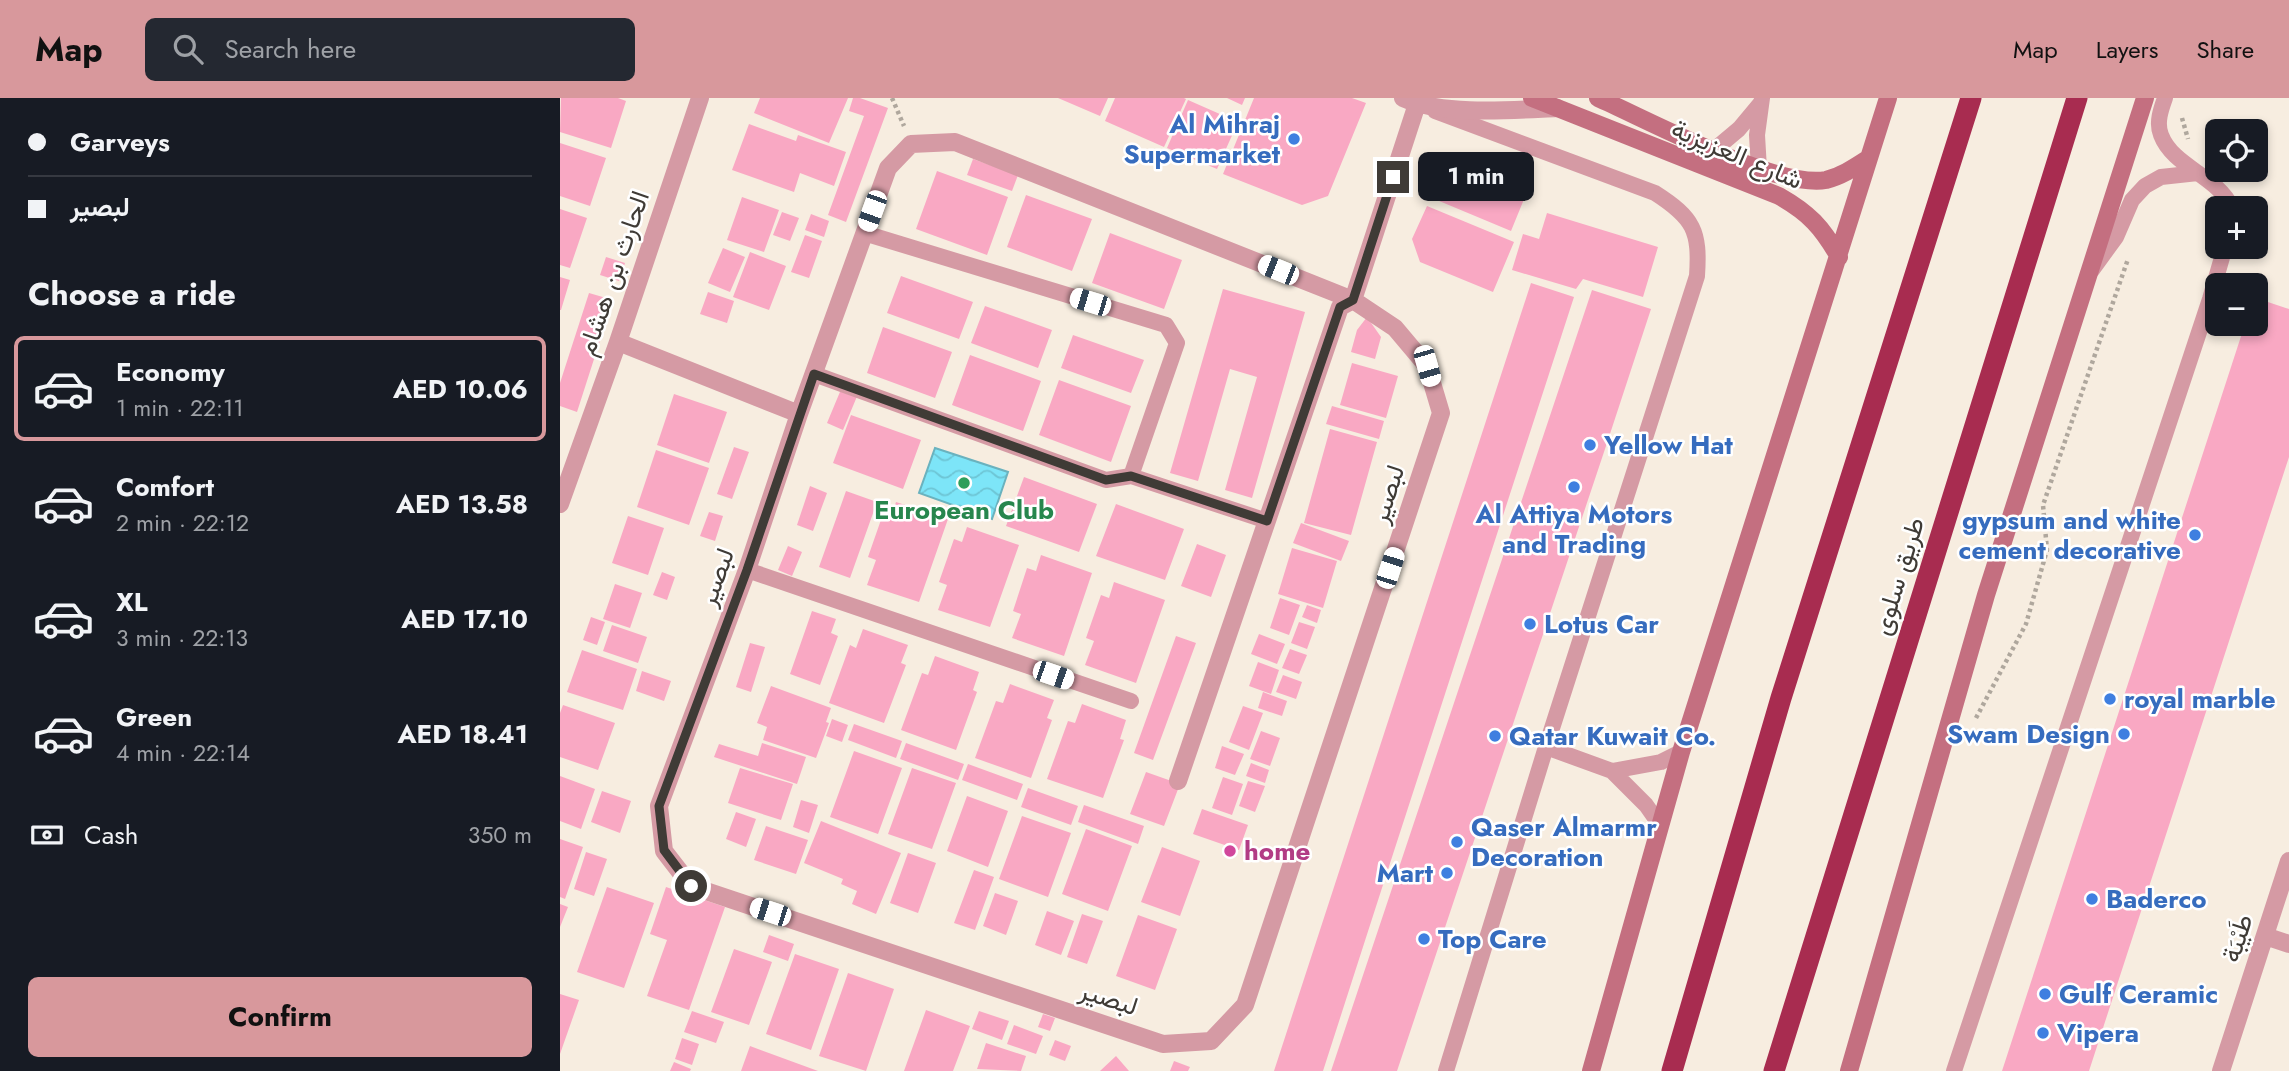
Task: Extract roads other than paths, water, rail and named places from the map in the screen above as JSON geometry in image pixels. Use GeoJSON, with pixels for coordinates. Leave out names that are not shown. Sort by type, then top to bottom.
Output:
{"type":"FeatureCollection","features":[{"type":"Feature","properties":{"kind":"highway"},"geometry":{"type":"LineString","coordinates":[[1672,1071],[1781,698],[1971,98]]}},
{"type":"Feature","properties":{"kind":"highway","name":"طريق سلوى"},"geometry":{"type":"LineString","coordinates":[[1774,1071],[2077,98]]}},
{"type":"Feature","properties":{"kind":"main road","name":"شارع العزيزية"},"geometry":{"type":"LineString","coordinates":[[1532,98],[1779,196],[1799,207],[1816,222],[1839,257]]}},
{"type":"Feature","properties":{"kind":"main road","name":"شارع العزيزية"},"geometry":{"type":"LineString","coordinates":[[1600,98],[1759,169],[1806,181],[1841,176],[1869,158]]}},
{"type":"Feature","properties":{"kind":"main road"},"geometry":{"type":"LineString","coordinates":[[1591,1071],[1681,752],[1888,98]]}},
{"type":"Feature","properties":{"kind":"main road"},"geometry":{"type":"LineString","coordinates":[[1849,1071],[1986,595],[2145,98]]}},
{"type":"Feature","properties":{"kind":"street","name":"الحارث بن هشام"},"geometry":{"type":"LineString","coordinates":[[560,504],[700,98]]}},
{"type":"Feature","properties":{"kind":"street"},"geometry":{"type":"LineString","coordinates":[[1178,781],[1340,307],[1353,300],[1410,101]]}},
{"type":"Feature","properties":{"kind":"street","name":"شارع العزيزية"},"geometry":{"type":"LineString","coordinates":[[1410,101],[1487,111],[1557,108]]}},
{"type":"Feature","properties":{"kind":"street","name":"لبصير"},"geometry":{"type":"LineString","coordinates":[[955,142],[1353,300],[1395,328],[1427,366],[1441,413],[1245,1005],[1211,1041],[1163,1044],[691,886],[664,850],[659,806],[747,570],[864,233],[888,168],[911,144],[955,142]]}},
{"type":"Feature","properties":{"kind":"street"},"geometry":{"type":"LineString","coordinates":[[618,342],[799,414]]}},
{"type":"Feature","properties":{"kind":"street","name":"طَيْبَة"},"geometry":{"type":"LineString","coordinates":[[2221,1071],[2289,861]]}},
{"type":"Feature","properties":{"kind":"street"},"geometry":{"type":"LineString","coordinates":[[2265,936],[2289,944]]}},
{"type":"Feature","properties":{"kind":"lane"},"geometry":{"type":"LineString","coordinates":[[1714,150],[1739,129],[1761,100]]}},
{"type":"Feature","properties":{"kind":"lane"},"geometry":{"type":"LineString","coordinates":[[1759,169],[1757,135],[1761,100]]}},
{"type":"Feature","properties":{"kind":"lane"},"geometry":{"type":"LineString","coordinates":[[1410,101],[1656,193],[1676,206],[1693,226],[1699,249],[1698,276],[1546,747],[1446,1071]]}},
{"type":"Feature","properties":{"kind":"lane"},"geometry":{"type":"LineString","coordinates":[[2172,103],[2159,117],[2160,135],[2191,168],[2227,196]]}},
{"type":"Feature","properties":{"kind":"lane"},"geometry":{"type":"LineString","coordinates":[[2087,278],[2116,237],[2132,200],[2145,186],[2161,177],[2191,168]]}},
{"type":"Feature","properties":{"kind":"lane"},"geometry":{"type":"LineString","coordinates":[[864,233],[1166,325],[1177,343],[1131,476]]}},
{"type":"Feature","properties":{"kind":"lane"},"geometry":{"type":"LineString","coordinates":[[1954,1071],[2222,259]]}},
{"type":"Feature","properties":{"kind":"lane"},"geometry":{"type":"LineString","coordinates":[[814,374],[1106,480],[1131,476],[1267,521]]}},
{"type":"Feature","properties":{"kind":"lane"},"geometry":{"type":"LineString","coordinates":[[747,570],[1131,701]]}},
{"type":"Feature","properties":{"kind":"lane"},"geometry":{"type":"LineString","coordinates":[[1546,747],[1612,771],[1646,805],[1660,825]]}},
{"type":"Feature","properties":{"kind":"lane"},"geometry":{"type":"LineString","coordinates":[[1612,771],[1661,762],[1681,752]]}},
{"type":"Feature","properties":{"kind":"water","name":"European Club"},"geometry":{"type":"Polygon","coordinates":[[[935,448],[1008,472],[992,519],[919,493],[935,448]]]}},
{"type":"Feature","properties":{"kind":"place","name":"Al Mihraj Supermarket"},"geometry":{"type":"Point","coordinates":[1294,139]}},
{"type":"Feature","properties":{"kind":"place","name":"Yellow Hat"},"geometry":{"type":"Point","coordinates":[1590,445]}},
{"type":"Feature","properties":{"kind":"place","name":"European Club"},"geometry":{"type":"Point","coordinates":[964,483]}},
{"type":"Feature","properties":{"kind":"place","name":"Al Attiya Motors and Trading"},"geometry":{"type":"Point","coordinates":[1574,487]}},
{"type":"Feature","properties":{"kind":"place","name":"gypsum and white cement decorative"},"geometry":{"type":"Point","coordinates":[2195,535]}},
{"type":"Feature","properties":{"kind":"place","name":"Lotus Car"},"geometry":{"type":"Point","coordinates":[1530,624]}},
{"type":"Feature","properties":{"kind":"place","name":"royal marble"},"geometry":{"type":"Point","coordinates":[2110,699]}},
{"type":"Feature","properties":{"kind":"place","name":"Swam Design"},"geometry":{"type":"Point","coordinates":[2124,734]}},
{"type":"Feature","properties":{"kind":"place","name":"Qatar Kuwait Co."},"geometry":{"type":"Point","coordinates":[1495,736]}},
{"type":"Feature","properties":{"kind":"place","name":"Qaser Almarmr Decoration"},"geometry":{"type":"Point","coordinates":[1457,842]}},
{"type":"Feature","properties":{"kind":"place","name":"home"},"geometry":{"type":"Point","coordinates":[1230,851]}},
{"type":"Feature","properties":{"kind":"place","name":"Mart"},"geometry":{"type":"Point","coordinates":[1447,873]}},
{"type":"Feature","properties":{"kind":"place","name":"Baderco"},"geometry":{"type":"Point","coordinates":[2092,899]}},
{"type":"Feature","properties":{"kind":"place","name":"Top Care"},"geometry":{"type":"Point","coordinates":[1424,939]}},
{"type":"Feature","properties":{"kind":"place","name":"Gulf Ceramic"},"geometry":{"type":"Point","coordinates":[2045,994]}},
{"type":"Feature","properties":{"kind":"place","name":"Vipera"},"geometry":{"type":"Point","coordinates":[2043,1033]}}]}
